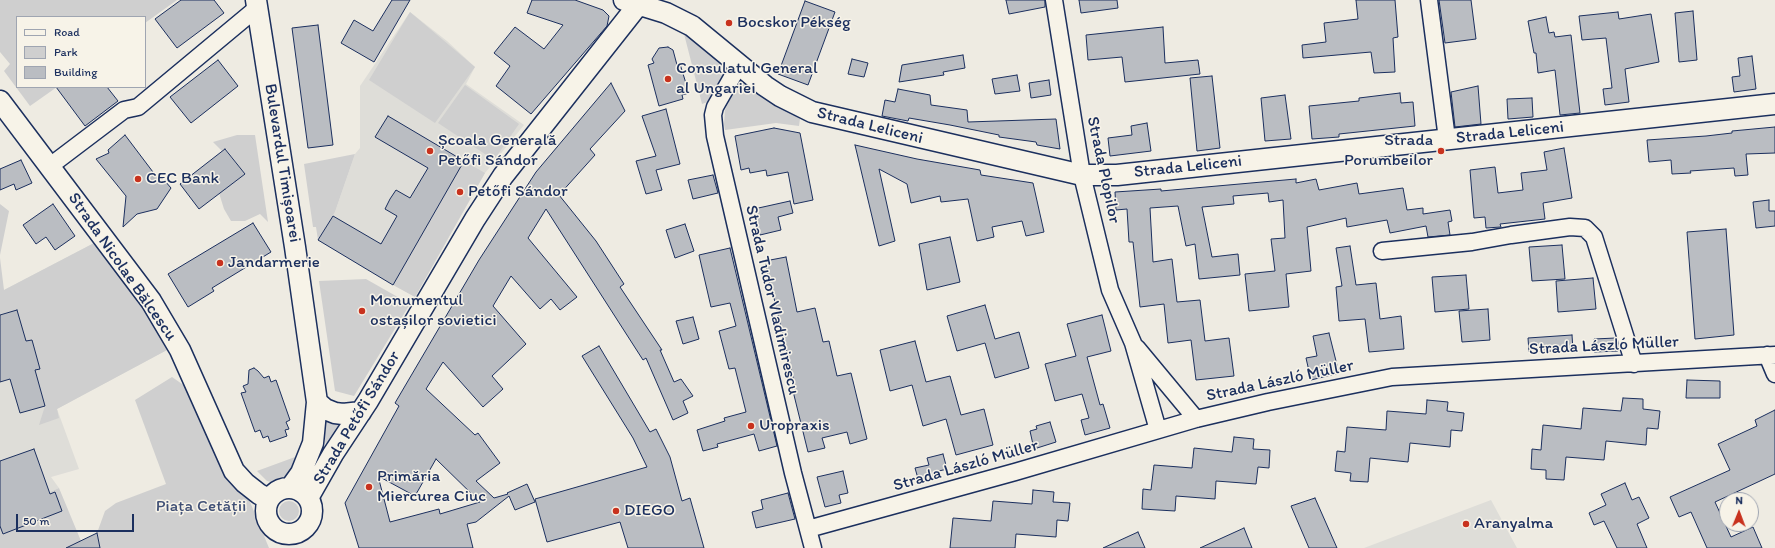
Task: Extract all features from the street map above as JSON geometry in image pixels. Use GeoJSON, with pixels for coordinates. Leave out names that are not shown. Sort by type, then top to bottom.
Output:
{"type":"FeatureCollection","features":[{"type":"Feature","properties":{"kind":"street","name":"Strada Plopilor"},"geometry":{"type":"LineString","coordinates":[[1054,0],[1082,175],[1110,290],[1133,343]]}},
{"type":"Feature","properties":{"kind":"street"},"geometry":{"type":"LineString","coordinates":[[1429,0],[1447,140]]}},
{"type":"Feature","properties":{"kind":"street","name":"Strada Leliceni"},"geometry":{"type":"LineString","coordinates":[[631,2],[666,14],[692,26],[739,65],[780,96],[812,112],[1082,175],[1117,175],[1775,104]]}},
{"type":"Feature","properties":{"kind":"street","name":"Strada Petőfi Sándor"},"geometry":{"type":"LineString","coordinates":[[308,498],[333,454],[361,412],[502,176],[631,2]]}},
{"type":"Feature","properties":{"kind":"street"},"geometry":{"type":"LineString","coordinates":[[50,166],[124,110],[138,107],[257,4]]}},
{"type":"Feature","properties":{"kind":"street","name":"Bulevardul Timișoarei"},"geometry":{"type":"LineString","coordinates":[[257,4],[295,247],[317,402],[314,443],[301,473],[291,487]]}},
{"type":"Feature","properties":{"kind":"street","name":"Strada Tudor Vladimirescu"},"geometry":{"type":"LineString","coordinates":[[739,65],[715,107],[713,115],[714,136],[813,548]]}},
{"type":"Feature","properties":{"kind":"street","name":"Strada Nicolae Bălcescu"},"geometry":{"type":"LineString","coordinates":[[0,101],[117,254],[164,322],[180,350],[239,478],[259,494],[268,499]]}},
{"type":"Feature","properties":{"kind":"street"},"geometry":{"type":"LineString","coordinates":[[1382,251],[1472,242],[1578,226],[1585,228],[1594,237],[1634,364]]}},
{"type":"Feature","properties":{"kind":"street"},"geometry":{"type":"LineString","coordinates":[[1133,343],[1196,419]]}},
{"type":"Feature","properties":{"kind":"street"},"geometry":{"type":"LineString","coordinates":[[1133,343],[1158,430]]}},
{"type":"Feature","properties":{"kind":"street"},"geometry":{"type":"LineString","coordinates":[[1771,355],[1775,374]]}},
{"type":"Feature","properties":{"kind":"street","name":"Strada László Müller"},"geometry":{"type":"LineString","coordinates":[[808,529],[1015,472],[1196,419],[1268,402],[1392,377],[1771,355]]}},
{"type":"Feature","properties":{"kind":"street"},"geometry":{"type":"LineString","coordinates":[[317,402],[325,409],[335,413],[343,414],[361,412]]}},
{"type":"Feature","properties":{"kind":"street"},"geometry":{"type":"LineString","coordinates":[[291,487],[301,491],[308,498],[312,508],[309,522],[289,541],[276,531],[268,522],[265,510],[268,499],[280,489],[291,487]]}},
{"type":"Feature","properties":{"kind":"shaded area","name":"Școala Generală Petőfi Sándor"},"geometry":{"type":"Polygon","coordinates":[[[410,12],[447,41],[475,67],[466,84],[524,125],[485,173],[415,297],[318,240],[335,212],[355,154],[360,148],[360,86],[410,12]]]}},
{"type":"Feature","properties":{"kind":"shaded area"},"geometry":{"type":"Polygon","coordinates":[[[96,242],[148,314],[167,350],[57,409],[79,469],[51,477],[59,488],[0,513],[0,286],[4,290],[96,242]]]}},
{"type":"Feature","properties":{"kind":"shaded area","name":"Aranyalma"},"geometry":{"type":"Polygon","coordinates":[[[1491,500],[1517,548],[1364,548],[1491,500]]]}},
{"type":"Feature","properties":{"kind":"green space"},"geometry":{"type":"Polygon","coordinates":[[[0,0],[177,0],[146,22],[146,16],[16,16],[16,87],[4,71],[10,64],[0,52],[0,0]]]}},
{"type":"Feature","properties":{"kind":"green space"},"geometry":{"type":"Polygon","coordinates":[[[410,12],[475,67],[435,123],[369,80],[410,12]]]}},
{"type":"Feature","properties":{"kind":"green space"},"geometry":{"type":"Polygon","coordinates":[[[683,30],[723,61],[725,67],[725,73],[713,100],[702,104],[683,30]]]}},
{"type":"Feature","properties":{"kind":"green space"},"geometry":{"type":"Polygon","coordinates":[[[744,82],[800,119],[799,126],[776,123],[725,130],[725,110],[735,88],[739,83],[744,82]]]}},
{"type":"Feature","properties":{"kind":"green space"},"geometry":{"type":"Polygon","coordinates":[[[465,85],[519,124],[494,160],[438,123],[465,85]]]}},
{"type":"Feature","properties":{"kind":"green space"},"geometry":{"type":"Polygon","coordinates":[[[17,88],[56,88],[30,106],[17,88]]]}},
{"type":"Feature","properties":{"kind":"green space"},"geometry":{"type":"Polygon","coordinates":[[[237,135],[255,135],[268,222],[260,214],[245,221],[231,221],[224,209],[219,193],[245,174],[226,149],[222,151],[213,142],[237,135]]]}},
{"type":"Feature","properties":{"kind":"green space"},"geometry":{"type":"Polygon","coordinates":[[[355,154],[335,212],[318,240],[316,227],[313,227],[304,164],[355,154]]]}},
{"type":"Feature","properties":{"kind":"green space"},"geometry":{"type":"Polygon","coordinates":[[[464,161],[485,173],[415,297],[393,285],[464,161]]]}},
{"type":"Feature","properties":{"kind":"green space"},"geometry":{"type":"Polygon","coordinates":[[[0,204],[9,211],[0,255],[0,204]]]}},
{"type":"Feature","properties":{"kind":"green space"},"geometry":{"type":"Polygon","coordinates":[[[96,242],[148,314],[167,350],[57,409],[59,418],[39,425],[45,406],[35,370],[40,368],[32,340],[26,341],[17,310],[0,314],[0,258],[4,290],[96,242]]]}},
{"type":"Feature","properties":{"kind":"green space"},"geometry":{"type":"Polygon","coordinates":[[[366,279],[410,304],[354,396],[335,391],[319,281],[366,279]]]}},
{"type":"Feature","properties":{"kind":"green space","name":"Piața Cetății"},"geometry":{"type":"Polygon","coordinates":[[[172,377],[195,393],[243,485],[269,548],[100,548],[97,533],[105,511],[116,503],[166,484],[135,400],[172,377]]]}},
{"type":"Feature","properties":{"kind":"green space"},"geometry":{"type":"Polygon","coordinates":[[[320,417],[344,421],[327,447],[325,442],[320,417]]]}},
{"type":"Feature","properties":{"kind":"green space"},"geometry":{"type":"Polygon","coordinates":[[[306,453],[288,479],[279,484],[267,481],[257,471],[306,453]]]}},
{"type":"Feature","properties":{"kind":"green space"},"geometry":{"type":"Polygon","coordinates":[[[59,488],[81,541],[67,548],[0,548],[0,513],[59,488]]]}},
{"type":"Feature","properties":{"kind":"green space"},"geometry":{"type":"Polygon","coordinates":[[[289,501],[296,504],[299,511],[296,518],[289,521],[282,518],[279,511],[282,504],[289,501]]]}},
{"type":"Feature","properties":{"kind":"building"},"geometry":{"type":"Polygon","coordinates":[[[181,0],[214,0],[224,13],[177,48],[155,19],[181,0]]]}},
{"type":"Feature","properties":{"kind":"building"},"geometry":{"type":"Polygon","coordinates":[[[392,0],[410,0],[374,62],[341,43],[354,20],[373,31],[392,0]]]}},
{"type":"Feature","properties":{"kind":"building"},"geometry":{"type":"Polygon","coordinates":[[[532,0],[575,0],[603,10],[609,16],[607,26],[531,114],[496,86],[510,66],[494,53],[515,27],[544,49],[563,25],[527,13],[532,0]]]}},
{"type":"Feature","properties":{"kind":"building"},"geometry":{"type":"Polygon","coordinates":[[[1006,0],[1045,0],[1045,7],[1009,14],[1006,0]]]}},
{"type":"Feature","properties":{"kind":"building"},"geometry":{"type":"Polygon","coordinates":[[[1079,0],[1117,0],[1118,8],[1081,13],[1079,0]]]}},
{"type":"Feature","properties":{"kind":"building"},"geometry":{"type":"Polygon","coordinates":[[[1356,0],[1395,0],[1398,37],[1393,38],[1395,72],[1374,73],[1371,52],[1303,58],[1302,45],[1326,42],[1324,23],[1358,19],[1356,0]]]}},
{"type":"Feature","properties":{"kind":"building"},"geometry":{"type":"Polygon","coordinates":[[[1439,0],[1471,0],[1476,39],[1445,43],[1439,0]]]}},
{"type":"Feature","properties":{"kind":"building"},"geometry":{"type":"Polygon","coordinates":[[[805,1],[835,12],[808,85],[778,74],[805,1]]]}},
{"type":"Feature","properties":{"kind":"building"},"geometry":{"type":"Polygon","coordinates":[[[1693,11],[1697,60],[1679,62],[1675,13],[1693,11]]]}},
{"type":"Feature","properties":{"kind":"building"},"geometry":{"type":"Polygon","coordinates":[[[1618,12],[1619,19],[1651,14],[1659,62],[1625,69],[1629,102],[1605,105],[1603,89],[1612,88],[1606,38],[1582,40],[1579,16],[1618,12]]]}},
{"type":"Feature","properties":{"kind":"building"},"geometry":{"type":"Polygon","coordinates":[[[1546,17],[1549,33],[1554,32],[1555,37],[1571,35],[1580,113],[1560,115],[1555,70],[1538,73],[1536,53],[1534,53],[1528,21],[1546,17]]]}},
{"type":"Feature","properties":{"kind":"building"},"geometry":{"type":"Polygon","coordinates":[[[318,25],[333,145],[308,148],[292,28],[318,25]]]}},
{"type":"Feature","properties":{"kind":"building"},"geometry":{"type":"Polygon","coordinates":[[[1163,27],[1165,63],[1198,60],[1200,74],[1125,82],[1122,57],[1088,60],[1086,35],[1163,27]]]}},
{"type":"Feature","properties":{"kind":"building","name":"Consulatul General al Ungariei"},"geometry":{"type":"Polygon","coordinates":[[[668,47],[673,50],[677,65],[680,64],[689,93],[682,95],[683,99],[659,106],[648,65],[654,63],[652,59],[659,48],[668,47]]]}},
{"type":"Feature","properties":{"kind":"building"},"geometry":{"type":"Polygon","coordinates":[[[963,55],[965,68],[943,72],[944,75],[899,82],[902,65],[963,55]]]}},
{"type":"Feature","properties":{"kind":"building"},"geometry":{"type":"Polygon","coordinates":[[[1752,56],[1756,89],[1734,92],[1732,77],[1740,76],[1738,58],[1752,56]]]}},
{"type":"Feature","properties":{"kind":"building"},"geometry":{"type":"Polygon","coordinates":[[[852,59],[868,63],[864,77],[848,74],[852,59]]]}},
{"type":"Feature","properties":{"kind":"building"},"geometry":{"type":"Polygon","coordinates":[[[218,60],[238,86],[191,123],[170,97],[218,60]]]}},
{"type":"Feature","properties":{"kind":"building"},"geometry":{"type":"Polygon","coordinates":[[[1017,75],[1020,91],[995,94],[992,79],[1017,75]]]}},
{"type":"Feature","properties":{"kind":"building"},"geometry":{"type":"Polygon","coordinates":[[[1212,76],[1220,148],[1197,151],[1190,78],[1212,76]]]}},
{"type":"Feature","properties":{"kind":"building"},"geometry":{"type":"Polygon","coordinates":[[[1049,80],[1051,95],[1031,98],[1029,83],[1049,80]]]}},
{"type":"Feature","properties":{"kind":"building"},"geometry":{"type":"Polygon","coordinates":[[[611,83],[625,111],[590,149],[595,155],[559,195],[596,241],[624,284],[620,287],[662,350],[660,350],[674,382],[681,379],[693,396],[683,401],[688,413],[673,420],[646,358],[643,360],[546,209],[528,238],[577,297],[560,310],[551,299],[540,309],[511,276],[493,306],[526,344],[492,376],[503,389],[483,407],[443,362],[426,389],[475,435],[478,433],[500,463],[476,481],[494,498],[508,494],[507,493],[527,484],[535,502],[515,510],[509,496],[476,522],[467,524],[473,548],[359,548],[345,503],[399,406],[395,403],[479,260],[536,172],[611,83]],[[436,459],[415,496],[378,476],[390,522],[439,509],[440,514],[480,502],[436,459]]]}},
{"type":"Feature","properties":{"kind":"building"},"geometry":{"type":"Polygon","coordinates":[[[1478,86],[1481,124],[1455,127],[1451,92],[1478,86]]]}},
{"type":"Feature","properties":{"kind":"building"},"geometry":{"type":"Polygon","coordinates":[[[57,88],[108,88],[118,101],[85,126],[57,88]]]}},
{"type":"Feature","properties":{"kind":"building"},"geometry":{"type":"Polygon","coordinates":[[[898,89],[930,95],[931,105],[967,110],[968,122],[1056,119],[1060,149],[1037,145],[1036,142],[999,137],[999,135],[950,125],[909,118],[908,121],[882,116],[885,100],[895,102],[898,89]]]}},
{"type":"Feature","properties":{"kind":"building"},"geometry":{"type":"Polygon","coordinates":[[[1400,93],[1401,103],[1413,102],[1415,126],[1339,134],[1339,137],[1312,139],[1309,106],[1359,101],[1359,98],[1400,93]]]}},
{"type":"Feature","properties":{"kind":"building"},"geometry":{"type":"Polygon","coordinates":[[[1285,95],[1291,139],[1265,141],[1261,98],[1285,95]]]}},
{"type":"Feature","properties":{"kind":"building"},"geometry":{"type":"Polygon","coordinates":[[[1532,98],[1533,117],[1508,119],[1507,99],[1532,98]]]}},
{"type":"Feature","properties":{"kind":"building"},"geometry":{"type":"Polygon","coordinates":[[[666,109],[680,164],[656,170],[662,190],[646,194],[636,161],[656,156],[642,116],[666,109]]]}},
{"type":"Feature","properties":{"kind":"building"},"geometry":{"type":"Polygon","coordinates":[[[388,116],[464,161],[393,285],[318,240],[333,216],[381,244],[397,216],[385,209],[390,199],[396,190],[410,198],[428,168],[375,137],[388,116]]]}},
{"type":"Feature","properties":{"kind":"building"},"geometry":{"type":"Polygon","coordinates":[[[1147,123],[1151,151],[1110,156],[1108,138],[1132,135],[1131,126],[1147,123]]]}},
{"type":"Feature","properties":{"kind":"building"},"geometry":{"type":"Polygon","coordinates":[[[1775,127],[1775,153],[1746,154],[1748,175],[1735,176],[1734,168],[1690,171],[1691,173],[1672,174],[1671,160],[1649,162],[1647,140],[1706,136],[1732,133],[1732,131],[1775,127]]]}},
{"type":"Feature","properties":{"kind":"building"},"geometry":{"type":"Polygon","coordinates":[[[774,128],[800,133],[813,200],[794,204],[788,172],[767,176],[766,170],[750,173],[749,168],[741,170],[735,136],[774,128]]]}},
{"type":"Feature","properties":{"kind":"building","name":"CEC Bank"},"geometry":{"type":"Polygon","coordinates":[[[125,135],[156,176],[159,174],[171,188],[157,209],[137,214],[123,227],[126,196],[96,159],[109,153],[108,150],[125,135]]]}},
{"type":"Feature","properties":{"kind":"building"},"geometry":{"type":"Polygon","coordinates":[[[855,145],[917,159],[980,170],[981,175],[1033,183],[1044,232],[1026,236],[1022,221],[992,227],[994,237],[977,241],[968,199],[941,202],[940,196],[911,203],[907,184],[879,169],[895,241],[879,246],[855,145]]]}},
{"type":"Feature","properties":{"kind":"building"},"geometry":{"type":"Polygon","coordinates":[[[1564,148],[1572,198],[1543,203],[1545,219],[1500,224],[1501,227],[1486,228],[1485,217],[1474,218],[1470,170],[1495,167],[1498,193],[1523,190],[1521,173],[1547,170],[1544,152],[1564,148]]]}},
{"type":"Feature","properties":{"kind":"building"},"geometry":{"type":"Polygon","coordinates":[[[225,149],[245,174],[199,209],[180,184],[225,149]]]}},
{"type":"Feature","properties":{"kind":"building"},"geometry":{"type":"Polygon","coordinates":[[[21,160],[32,183],[16,190],[14,184],[0,190],[0,169],[21,160]]]}},
{"type":"Feature","properties":{"kind":"building"},"geometry":{"type":"Polygon","coordinates":[[[713,175],[718,193],[693,199],[688,180],[713,175]]]}},
{"type":"Feature","properties":{"kind":"building"},"geometry":{"type":"Polygon","coordinates":[[[1296,179],[1296,183],[1316,179],[1319,190],[1357,183],[1359,194],[1403,188],[1407,210],[1423,208],[1423,214],[1450,210],[1452,221],[1448,222],[1450,235],[1428,237],[1426,226],[1390,233],[1387,220],[1347,227],[1346,218],[1307,227],[1311,271],[1286,274],[1289,307],[1249,311],[1245,274],[1275,271],[1271,239],[1285,238],[1283,200],[1269,202],[1268,193],[1233,196],[1234,204],[1202,207],[1212,257],[1238,254],[1240,275],[1199,279],[1195,244],[1186,246],[1178,206],[1150,208],[1153,262],[1172,259],[1177,302],[1200,300],[1205,341],[1229,338],[1234,376],[1196,380],[1191,340],[1168,343],[1164,304],[1140,307],[1133,242],[1129,242],[1127,209],[1116,210],[1115,192],[1161,189],[1161,191],[1296,179]]]}},
{"type":"Feature","properties":{"kind":"building"},"geometry":{"type":"Polygon","coordinates":[[[1769,200],[1769,211],[1775,211],[1775,226],[1756,228],[1753,202],[1769,200]]]}},
{"type":"Feature","properties":{"kind":"building"},"geometry":{"type":"Polygon","coordinates":[[[790,201],[793,213],[778,217],[781,230],[760,235],[754,209],[790,201]]]}},
{"type":"Feature","properties":{"kind":"building"},"geometry":{"type":"Polygon","coordinates":[[[53,204],[75,236],[55,250],[46,237],[36,244],[23,225],[53,204]]]}},
{"type":"Feature","properties":{"kind":"building","name":"Jandarmerie"},"geometry":{"type":"Polygon","coordinates":[[[253,223],[271,252],[212,288],[214,291],[188,307],[168,274],[253,223]]]}},
{"type":"Feature","properties":{"kind":"building"},"geometry":{"type":"Polygon","coordinates":[[[685,224],[694,251],[675,258],[666,230],[685,224]]]}},
{"type":"Feature","properties":{"kind":"building"},"geometry":{"type":"Polygon","coordinates":[[[1726,229],[1734,335],[1695,339],[1687,232],[1726,229]]]}},
{"type":"Feature","properties":{"kind":"building"},"geometry":{"type":"Polygon","coordinates":[[[950,237],[960,282],[927,290],[919,244],[950,237]]]}},
{"type":"Feature","properties":{"kind":"building"},"geometry":{"type":"Polygon","coordinates":[[[1562,245],[1565,279],[1532,281],[1529,247],[1562,245]]]}},
{"type":"Feature","properties":{"kind":"building"},"geometry":{"type":"Polygon","coordinates":[[[1350,246],[1356,285],[1376,283],[1380,319],[1401,316],[1404,349],[1369,352],[1365,319],[1339,321],[1336,287],[1342,286],[1336,248],[1350,246]]]}},
{"type":"Feature","properties":{"kind":"building"},"geometry":{"type":"Polygon","coordinates":[[[730,248],[777,446],[759,451],[754,434],[717,444],[718,447],[703,451],[697,430],[725,421],[724,418],[746,412],[735,368],[729,369],[719,331],[736,326],[730,303],[711,307],[699,255],[730,248]]]}},
{"type":"Feature","properties":{"kind":"building"},"geometry":{"type":"Polygon","coordinates":[[[786,257],[797,312],[815,308],[823,342],[829,341],[837,376],[851,373],[867,439],[850,444],[847,432],[822,438],[825,448],[808,452],[792,387],[795,386],[765,261],[786,257]]]}},
{"type":"Feature","properties":{"kind":"building"},"geometry":{"type":"Polygon","coordinates":[[[1466,275],[1469,309],[1435,312],[1432,277],[1466,275]]]}},
{"type":"Feature","properties":{"kind":"building"},"geometry":{"type":"Polygon","coordinates":[[[1593,278],[1596,309],[1558,312],[1556,281],[1593,278]]]}},
{"type":"Feature","properties":{"kind":"building"},"geometry":{"type":"Polygon","coordinates":[[[985,305],[995,339],[1019,332],[1029,368],[995,378],[985,343],[957,351],[947,316],[985,305]]]}},
{"type":"Feature","properties":{"kind":"building"},"geometry":{"type":"Polygon","coordinates":[[[1488,309],[1490,340],[1462,342],[1459,311],[1488,309]]]}},
{"type":"Feature","properties":{"kind":"building"},"geometry":{"type":"Polygon","coordinates":[[[17,310],[26,341],[32,340],[40,369],[35,370],[45,406],[20,413],[10,379],[0,382],[0,315],[17,310]]]}},
{"type":"Feature","properties":{"kind":"building"},"geometry":{"type":"Polygon","coordinates":[[[1102,315],[1111,351],[1087,357],[1100,405],[1103,404],[1110,428],[1085,435],[1081,420],[1089,418],[1082,394],[1055,401],[1045,364],[1076,356],[1067,324],[1102,315]]]}},
{"type":"Feature","properties":{"kind":"building"},"geometry":{"type":"Polygon","coordinates":[[[693,317],[699,339],[683,344],[676,321],[693,317]]]}},
{"type":"Feature","properties":{"kind":"building"},"geometry":{"type":"Polygon","coordinates":[[[1329,333],[1339,373],[1311,380],[1306,358],[1317,356],[1313,336],[1329,333]]]}},
{"type":"Feature","properties":{"kind":"building"},"geometry":{"type":"Polygon","coordinates":[[[1572,335],[1573,350],[1529,352],[1528,338],[1572,335]]]}},
{"type":"Feature","properties":{"kind":"building"},"geometry":{"type":"Polygon","coordinates":[[[1616,338],[1618,351],[1594,352],[1594,339],[1616,338]]]}},
{"type":"Feature","properties":{"kind":"building"},"geometry":{"type":"Polygon","coordinates":[[[915,341],[926,382],[950,376],[961,415],[984,409],[993,445],[956,455],[946,419],[923,426],[912,385],[890,391],[880,350],[915,341]]]}},
{"type":"Feature","properties":{"kind":"building","name":"DIEGO"},"geometry":{"type":"Polygon","coordinates":[[[599,346],[650,432],[656,429],[670,457],[682,501],[690,498],[704,548],[628,548],[620,522],[547,542],[535,499],[647,467],[633,438],[582,356],[599,346]]]}},
{"type":"Feature","properties":{"kind":"building"},"geometry":{"type":"Polygon","coordinates":[[[254,368],[264,378],[269,376],[271,382],[276,380],[290,420],[286,422],[289,429],[285,430],[287,436],[270,442],[268,436],[263,438],[260,430],[255,432],[241,393],[246,392],[243,386],[248,384],[249,370],[254,368]]]}},
{"type":"Feature","properties":{"kind":"building"},"geometry":{"type":"Polygon","coordinates":[[[1687,380],[1720,381],[1720,398],[1686,398],[1687,380]]]}},
{"type":"Feature","properties":{"kind":"building"},"geometry":{"type":"Polygon","coordinates":[[[1623,398],[1643,399],[1643,409],[1660,411],[1658,429],[1647,428],[1646,445],[1606,441],[1604,460],[1566,457],[1564,480],[1546,479],[1546,470],[1531,469],[1532,449],[1541,450],[1543,425],[1581,429],[1583,408],[1621,411],[1623,398]]]}},
{"type":"Feature","properties":{"kind":"building"},"geometry":{"type":"Polygon","coordinates":[[[1427,400],[1448,402],[1447,411],[1464,413],[1462,431],[1451,430],[1450,447],[1410,443],[1408,462],[1370,458],[1368,482],[1350,481],[1351,473],[1335,471],[1337,451],[1345,452],[1347,427],[1386,430],[1387,411],[1426,414],[1427,400]]]}},
{"type":"Feature","properties":{"kind":"building"},"geometry":{"type":"Polygon","coordinates":[[[1775,410],[1775,474],[1736,492],[1719,492],[1719,500],[1715,502],[1719,511],[1719,532],[1729,532],[1731,537],[1742,532],[1755,532],[1762,548],[1707,548],[1691,512],[1679,517],[1670,497],[1730,470],[1718,444],[1757,426],[1755,420],[1775,410]]]}},
{"type":"Feature","properties":{"kind":"building"},"geometry":{"type":"Polygon","coordinates":[[[1050,422],[1056,442],[1034,449],[1030,431],[1037,429],[1036,426],[1050,422]]]}},
{"type":"Feature","properties":{"kind":"building"},"geometry":{"type":"Polygon","coordinates":[[[1234,437],[1254,439],[1253,449],[1270,450],[1269,468],[1258,467],[1256,484],[1216,481],[1215,499],[1176,496],[1175,511],[1142,509],[1143,489],[1151,490],[1154,465],[1192,468],[1194,448],[1232,452],[1234,437]]]}},
{"type":"Feature","properties":{"kind":"building"},"geometry":{"type":"Polygon","coordinates":[[[34,449],[50,494],[55,492],[62,511],[3,534],[0,526],[0,461],[34,449]]]}},
{"type":"Feature","properties":{"kind":"building"},"geometry":{"type":"Polygon","coordinates":[[[943,454],[947,469],[939,471],[940,476],[919,482],[915,468],[929,465],[927,458],[943,454]]]}},
{"type":"Feature","properties":{"kind":"building"},"geometry":{"type":"Polygon","coordinates":[[[843,471],[848,493],[839,495],[841,503],[825,507],[817,477],[843,471]]]}},
{"type":"Feature","properties":{"kind":"building"},"geometry":{"type":"Polygon","coordinates":[[[1625,483],[1632,500],[1639,497],[1649,518],[1637,524],[1647,548],[1617,548],[1604,521],[1594,525],[1589,513],[1606,505],[1601,494],[1625,483]]]}},
{"type":"Feature","properties":{"kind":"building"},"geometry":{"type":"Polygon","coordinates":[[[1033,490],[1054,492],[1053,502],[1070,503],[1068,521],[1057,520],[1056,537],[1016,534],[1015,548],[950,548],[953,518],[991,521],[993,501],[1032,504],[1033,490]]]}},
{"type":"Feature","properties":{"kind":"building"},"geometry":{"type":"Polygon","coordinates":[[[788,493],[795,519],[756,528],[752,512],[763,509],[761,500],[788,493]]]}},
{"type":"Feature","properties":{"kind":"building"},"geometry":{"type":"Polygon","coordinates":[[[1315,498],[1337,548],[1309,548],[1291,506],[1315,498]]]}},
{"type":"Feature","properties":{"kind":"building"},"geometry":{"type":"Polygon","coordinates":[[[1244,528],[1252,548],[1200,548],[1244,528]]]}},
{"type":"Feature","properties":{"kind":"building"},"geometry":{"type":"Polygon","coordinates":[[[1138,532],[1145,548],[1103,548],[1138,532]]]}},
{"type":"Feature","properties":{"kind":"building"},"geometry":{"type":"Polygon","coordinates":[[[97,533],[100,548],[66,548],[97,533]]]}},
{"type":"Feature","properties":{"kind":"place","name":"Bocskor Pékség"},"geometry":{"type":"Point","coordinates":[729,23]}},
{"type":"Feature","properties":{"kind":"place","name":"Consulatul General al Ungariei"},"geometry":{"type":"Point","coordinates":[668,79]}},
{"type":"Feature","properties":{"kind":"place","name":"Școala Generală Petőfi Sándor"},"geometry":{"type":"Point","coordinates":[430,151]}},
{"type":"Feature","properties":{"kind":"place","name":"Strada Porumbeilor"},"geometry":{"type":"Point","coordinates":[1441,151]}},
{"type":"Feature","properties":{"kind":"place","name":"CEC Bank"},"geometry":{"type":"Point","coordinates":[138,179]}},
{"type":"Feature","properties":{"kind":"place","name":"Petőfi Sándor"},"geometry":{"type":"Point","coordinates":[460,192]}},
{"type":"Feature","properties":{"kind":"place","name":"Jandarmerie"},"geometry":{"type":"Point","coordinates":[220,263]}},
{"type":"Feature","properties":{"kind":"place","name":"Monumentul ostașilor sovietici"},"geometry":{"type":"Point","coordinates":[362,311]}},
{"type":"Feature","properties":{"kind":"place","name":"Uropraxis"},"geometry":{"type":"Point","coordinates":[751,426]}},
{"type":"Feature","properties":{"kind":"place","name":"Primăria Miercurea Ciuc"},"geometry":{"type":"Point","coordinates":[369,487]}},
{"type":"Feature","properties":{"kind":"place","name":"DIEGO"},"geometry":{"type":"Point","coordinates":[616,511]}},
{"type":"Feature","properties":{"kind":"place","name":"Aranyalma"},"geometry":{"type":"Point","coordinates":[1466,524]}}]}
